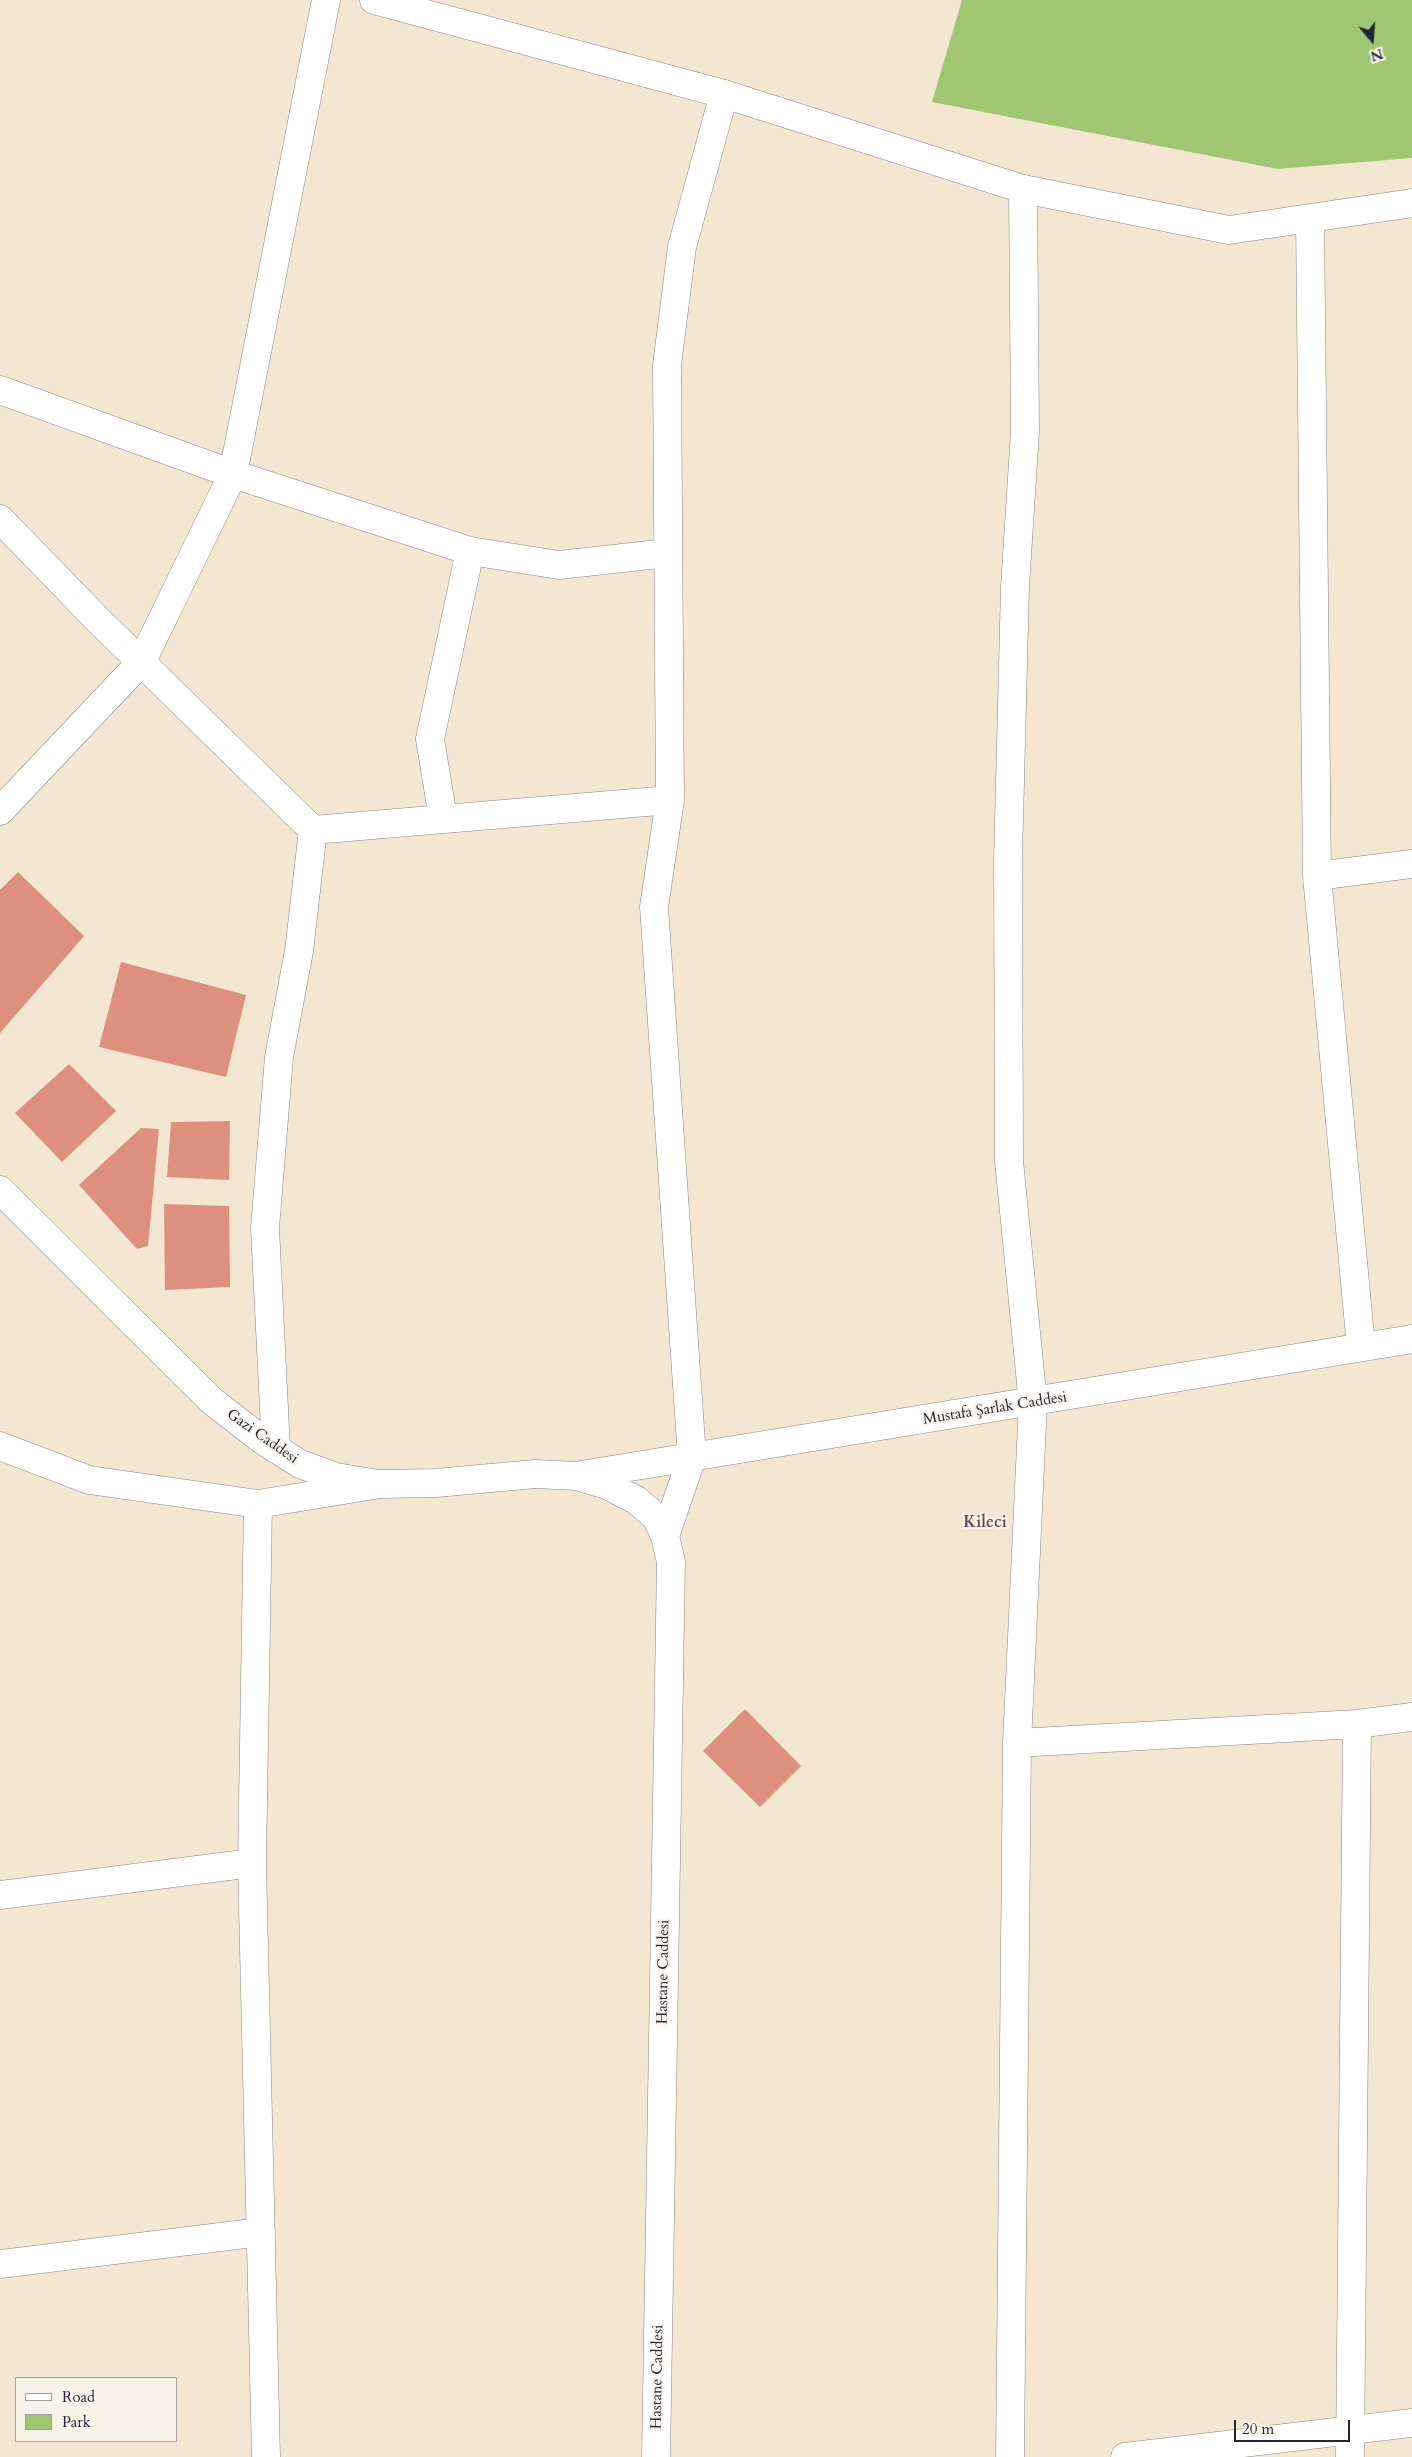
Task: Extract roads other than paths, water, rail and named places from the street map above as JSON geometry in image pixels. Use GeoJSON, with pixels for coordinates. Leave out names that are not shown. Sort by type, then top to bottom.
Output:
{"type":"FeatureCollection","features":[{"type":"Feature","properties":{"kind":"street"},"geometry":{"type":"LineString","coordinates":[[0,811],[142,661],[233,474],[326,0]]}},
{"type":"Feature","properties":{"kind":"street"},"geometry":{"type":"LineString","coordinates":[[374,0],[724,94],[1023,189],[1229,230],[1310,220],[1412,203]]}},
{"type":"Feature","properties":{"kind":"street"},"geometry":{"type":"LineString","coordinates":[[665,1536],[692,1457],[654,907],[670,800],[667,365],[682,248],[724,94]]}},
{"type":"Feature","properties":{"kind":"street"},"geometry":{"type":"LineString","coordinates":[[1010,2457],[1017,1743],[1033,1403],[1009,1161],[1008,860],[1015,587],[1025,431],[1023,189]]}},
{"type":"Feature","properties":{"kind":"street"},"geometry":{"type":"LineString","coordinates":[[1310,220],[1317,876],[1361,1346]]}},
{"type":"Feature","properties":{"kind":"street"},"geometry":{"type":"LineString","coordinates":[[0,390],[233,474],[470,551],[559,565],[668,553]]}},
{"type":"Feature","properties":{"kind":"street"},"geometry":{"type":"LineString","coordinates":[[0,519],[97,619],[313,830],[670,800]]}},
{"type":"Feature","properties":{"kind":"street"},"geometry":{"type":"LineString","coordinates":[[443,818],[430,739],[470,551]]}},
{"type":"Feature","properties":{"kind":"street"},"geometry":{"type":"LineString","coordinates":[[276,1449],[265,1228],[279,1057],[299,951],[313,830]]}},
{"type":"Feature","properties":{"kind":"street"},"geometry":{"type":"LineString","coordinates":[[1317,876],[1412,864]]}},
{"type":"Feature","properties":{"kind":"street","name":"Gazi Caddesi"},"geometry":{"type":"LineString","coordinates":[[0,1190],[212,1401],[276,1449],[300,1464],[336,1477],[378,1484],[436,1483],[535,1474],[577,1476],[607,1485],[636,1500]]}},
{"type":"Feature","properties":{"kind":"street","name":"Mustafa Şarlak Caddesi"},"geometry":{"type":"LineString","coordinates":[[577,1476],[1033,1403],[1361,1346],[1412,1339]]}},
{"type":"Feature","properties":{"kind":"street"},"geometry":{"type":"LineString","coordinates":[[0,1446],[89,1480],[258,1504],[378,1484]]}},
{"type":"Feature","properties":{"kind":"street","name":"Hastane Caddesi"},"geometry":{"type":"LineString","coordinates":[[636,1500],[656,1517],[665,1536],[671,1562],[656,2457]]}},
{"type":"Feature","properties":{"kind":"street"},"geometry":{"type":"LineString","coordinates":[[258,1504],[252,1864],[266,2457]]}},
{"type":"Feature","properties":{"kind":"street"},"geometry":{"type":"LineString","coordinates":[[1017,1743],[1357,1724],[1412,1717]]}},
{"type":"Feature","properties":{"kind":"street"},"geometry":{"type":"LineString","coordinates":[[1350,2457],[1357,1724]]}},
{"type":"Feature","properties":{"kind":"street"},"geometry":{"type":"LineString","coordinates":[[0,1895],[252,1864]]}},
{"type":"Feature","properties":{"kind":"street"},"geometry":{"type":"LineString","coordinates":[[0,2264],[261,2232]]}},
{"type":"Feature","properties":{"kind":"street"},"geometry":{"type":"LineString","coordinates":[[1125,2457],[1412,2423]]}},
{"type":"Feature","properties":{"kind":"district","name":"Kileci"},"geometry":{"type":"Point","coordinates":[985,1523]}}]}
